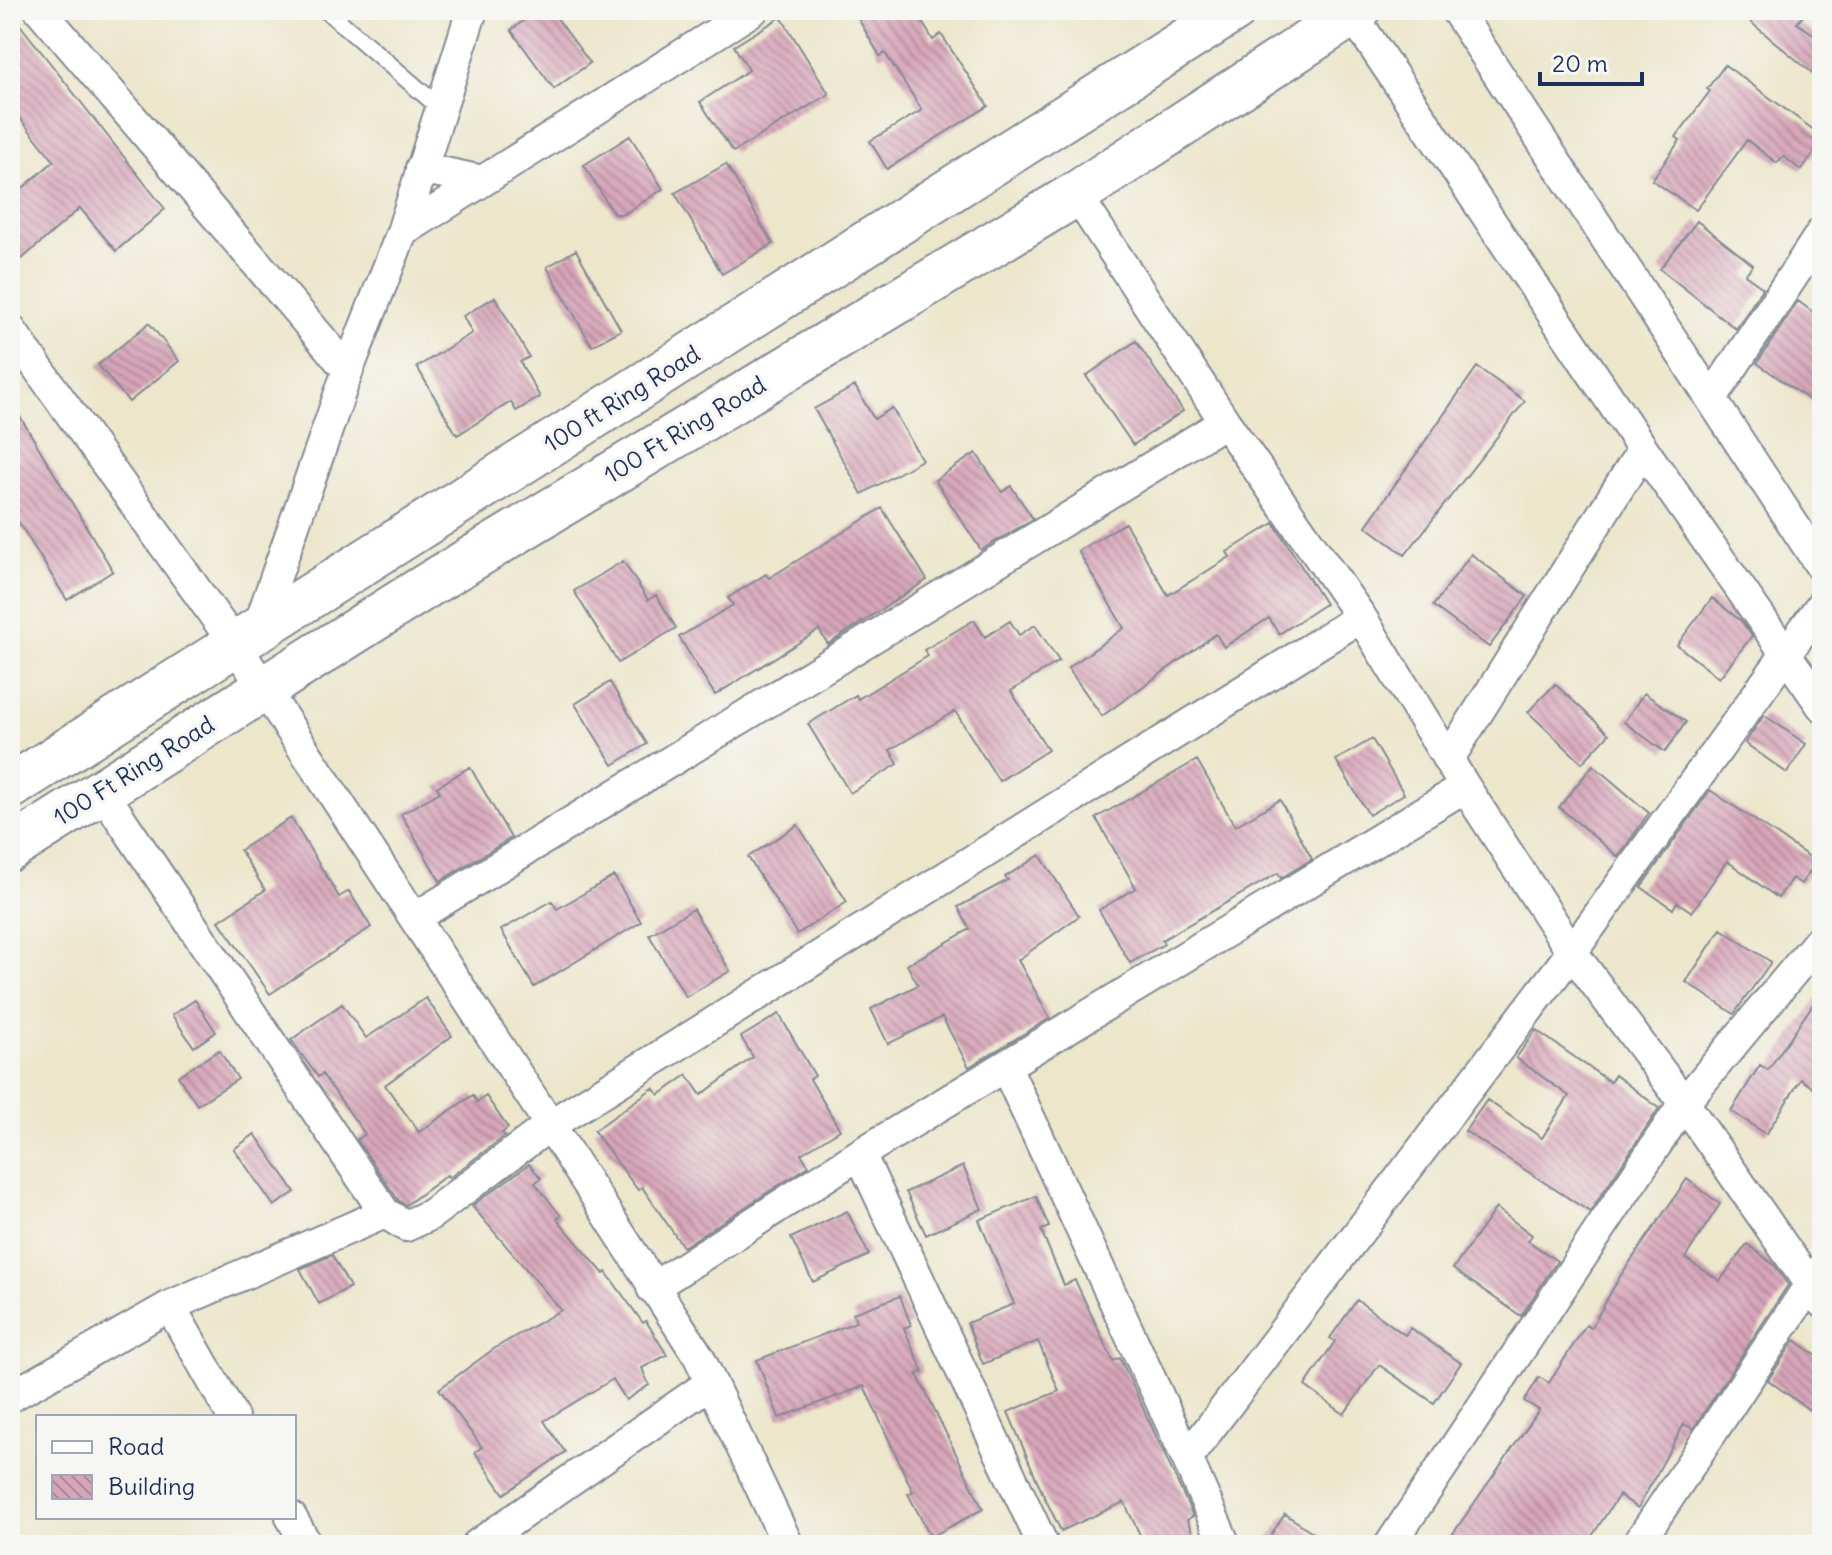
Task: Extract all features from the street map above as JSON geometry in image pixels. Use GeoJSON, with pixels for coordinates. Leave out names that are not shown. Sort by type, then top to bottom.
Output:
{"type":"FeatureCollection","features":[{"type":"Feature","properties":{"kind":"main road","name":"100 ft Ring Road"},"geometry":{"type":"LineString","coordinates":[[10,787],[1234,10]]}},
{"type":"Feature","properties":{"kind":"main road","name":"100 Ft Ring Road"},"geometry":{"type":"LineString","coordinates":[[10,849],[441,577],[1076,194],[1355,12]]}},
{"type":"Feature","properties":{"kind":"street"},"geometry":{"type":"LineString","coordinates":[[40,10],[348,370]]}},
{"type":"Feature","properties":{"kind":"street"},"geometry":{"type":"LineString","coordinates":[[245,637],[402,232],[472,10]]}},
{"type":"Feature","properties":{"kind":"street"},"geometry":{"type":"LineString","coordinates":[[402,232],[753,10]]}},
{"type":"Feature","properties":{"kind":"street"},"geometry":{"type":"LineString","coordinates":[[1456,10],[1822,568]]}},
{"type":"Feature","properties":{"kind":"street"},"geometry":{"type":"LineString","coordinates":[[1355,12],[1643,449],[1822,706]]}},
{"type":"Feature","properties":{"kind":"street"},"geometry":{"type":"LineString","coordinates":[[421,168],[482,181]]}},
{"type":"Feature","properties":{"kind":"street"},"geometry":{"type":"LineString","coordinates":[[1076,194],[1225,422],[1361,617],[1465,787],[1572,952],[1818,1284],[1637,1545]]}},
{"type":"Feature","properties":{"kind":"street"},"geometry":{"type":"LineString","coordinates":[[1712,398],[1822,232]]}},
{"type":"Feature","properties":{"kind":"street"},"geometry":{"type":"LineString","coordinates":[[10,329],[19,360],[245,637],[264,689],[416,917],[699,1357],[709,1384],[788,1545]]}},
{"type":"Feature","properties":{"kind":"street"},"geometry":{"type":"LineString","coordinates":[[416,917],[1225,422]]}},
{"type":"Feature","properties":{"kind":"street"},"geometry":{"type":"LineString","coordinates":[[1448,760],[1643,449]]}},
{"type":"Feature","properties":{"kind":"street"},"geometry":{"type":"LineString","coordinates":[[1187,1458],[1572,952],[1822,604]]}},
{"type":"Feature","properties":{"kind":"street"},"geometry":{"type":"LineString","coordinates":[[102,791],[385,1213],[406,1226],[418,1223],[550,1125],[1361,617]]}},
{"type":"Feature","properties":{"kind":"street"},"geometry":{"type":"LineString","coordinates":[[652,1288],[860,1154],[1465,787]]}},
{"type":"Feature","properties":{"kind":"street"},"geometry":{"type":"LineString","coordinates":[[1390,1545],[1684,1103],[1822,937]]}},
{"type":"Feature","properties":{"kind":"street"},"geometry":{"type":"LineString","coordinates":[[1006,1067],[1225,1545]]}},
{"type":"Feature","properties":{"kind":"street"},"geometry":{"type":"LineString","coordinates":[[860,1154],[1043,1545]]}},
{"type":"Feature","properties":{"kind":"street"},"geometry":{"type":"LineString","coordinates":[[10,1397],[170,1306],[385,1213]]}},
{"type":"Feature","properties":{"kind":"street"},"geometry":{"type":"LineString","coordinates":[[170,1306],[232,1415]]}},
{"type":"Feature","properties":{"kind":"street"},"geometry":{"type":"LineString","coordinates":[[477,1545],[709,1384]]}},
{"type":"Feature","properties":{"kind":"street"},"geometry":{"type":"LineString","coordinates":[[292,1519],[307,1545]]}},
{"type":"Feature","properties":{"kind":"lane"},"geometry":{"type":"LineString","coordinates":[[326,10],[439,107]]}},
{"type":"Feature","properties":{"kind":"building"},"geometry":{"type":"Polygon","coordinates":[[[538,10],[551,10],[590,63],[554,89],[511,30],[538,10]]]}},
{"type":"Feature","properties":{"kind":"building"},"geometry":{"type":"Polygon","coordinates":[[[853,10],[915,10],[933,40],[941,34],[988,106],[887,169],[870,141],[922,110],[885,53],[880,56],[853,10]]]}},
{"type":"Feature","properties":{"kind":"building"},"geometry":{"type":"Polygon","coordinates":[[[1736,10],[1808,10],[1797,23],[1822,40],[1822,81],[1736,10]]]}},
{"type":"Feature","properties":{"kind":"building"},"geometry":{"type":"Polygon","coordinates":[[[10,12],[165,209],[116,251],[80,208],[22,259],[10,244],[10,199],[54,161],[10,106],[10,12]]]}},
{"type":"Feature","properties":{"kind":"building"},"geometry":{"type":"Polygon","coordinates":[[[781,17],[829,94],[733,152],[700,102],[749,70],[734,46],[781,17]]]}},
{"type":"Feature","properties":{"kind":"building"},"geometry":{"type":"Polygon","coordinates":[[[1725,65],[1822,136],[1822,142],[1801,170],[1783,156],[1777,163],[1747,140],[1696,210],[1652,180],[1680,140],[1676,137],[1725,65]]]}},
{"type":"Feature","properties":{"kind":"building"},"geometry":{"type":"Polygon","coordinates":[[[630,136],[663,189],[624,214],[614,214],[584,165],[630,136]]]}},
{"type":"Feature","properties":{"kind":"building"},"geometry":{"type":"Polygon","coordinates":[[[726,164],[773,244],[722,274],[675,193],[726,164]]]}},
{"type":"Feature","properties":{"kind":"building"},"geometry":{"type":"Polygon","coordinates":[[[1697,221],[1753,265],[1745,275],[1763,288],[1736,329],[1660,269],[1697,221]]]}},
{"type":"Feature","properties":{"kind":"building"},"geometry":{"type":"Polygon","coordinates":[[[576,250],[621,330],[592,346],[547,267],[576,250]]]}},
{"type":"Feature","properties":{"kind":"building"},"geometry":{"type":"Polygon","coordinates":[[[495,297],[529,357],[520,362],[540,397],[516,411],[511,402],[457,435],[417,367],[472,333],[463,316],[495,297]]]}},
{"type":"Feature","properties":{"kind":"building"},"geometry":{"type":"Polygon","coordinates":[[[1798,301],[1822,319],[1822,409],[1757,363],[1798,301]]]}},
{"type":"Feature","properties":{"kind":"building"},"geometry":{"type":"Polygon","coordinates":[[[149,323],[179,361],[129,402],[98,365],[149,323]]]}},
{"type":"Feature","properties":{"kind":"building"},"geometry":{"type":"Polygon","coordinates":[[[1136,341],[1183,411],[1133,445],[1086,376],[1136,341]]]}},
{"type":"Feature","properties":{"kind":"building"},"geometry":{"type":"Polygon","coordinates":[[[1477,367],[1525,401],[1405,555],[1366,526],[1477,367]]]}},
{"type":"Feature","properties":{"kind":"building"},"geometry":{"type":"Polygon","coordinates":[[[855,386],[874,419],[892,408],[922,460],[862,494],[814,409],[855,386]]]}},
{"type":"Feature","properties":{"kind":"building"},"geometry":{"type":"Polygon","coordinates":[[[10,400],[113,571],[67,600],[10,508],[10,400]]]}},
{"type":"Feature","properties":{"kind":"building"},"geometry":{"type":"Polygon","coordinates":[[[976,453],[1002,492],[1011,486],[1033,519],[981,550],[935,480],[976,453]]]}},
{"type":"Feature","properties":{"kind":"building"},"geometry":{"type":"Polygon","coordinates":[[[882,508],[927,580],[828,644],[819,630],[715,695],[679,637],[733,605],[728,598],[766,574],[769,578],[882,508]]]}},
{"type":"Feature","properties":{"kind":"building"},"geometry":{"type":"Polygon","coordinates":[[[1125,523],[1168,595],[1230,557],[1227,552],[1274,523],[1325,604],[1279,634],[1269,618],[1224,647],[1216,634],[1102,716],[1068,668],[1124,628],[1078,551],[1125,523]]]}},
{"type":"Feature","properties":{"kind":"building"},"geometry":{"type":"Polygon","coordinates":[[[1471,554],[1527,596],[1489,647],[1433,606],[1471,554]]]}},
{"type":"Feature","properties":{"kind":"building"},"geometry":{"type":"Polygon","coordinates":[[[623,561],[648,600],[656,595],[676,628],[618,663],[574,591],[623,561]]]}},
{"type":"Feature","properties":{"kind":"building"},"geometry":{"type":"Polygon","coordinates":[[[1712,598],[1741,621],[1752,636],[1719,678],[1677,645],[1712,598]]]}},
{"type":"Feature","properties":{"kind":"building"},"geometry":{"type":"Polygon","coordinates":[[[974,620],[985,637],[1010,621],[1019,635],[1035,625],[1059,661],[1011,691],[1048,750],[999,781],[955,711],[890,750],[898,764],[850,793],[808,724],[856,695],[858,699],[928,656],[924,650],[974,620]]]}},
{"type":"Feature","properties":{"kind":"building"},"geometry":{"type":"Polygon","coordinates":[[[610,682],[647,744],[613,765],[575,704],[610,682]]]}},
{"type":"Feature","properties":{"kind":"building"},"geometry":{"type":"Polygon","coordinates":[[[1555,684],[1609,734],[1582,763],[1528,712],[1555,684]]]}},
{"type":"Feature","properties":{"kind":"building"},"geometry":{"type":"Polygon","coordinates":[[[1644,693],[1686,722],[1665,752],[1624,722],[1644,693]]]}},
{"type":"Feature","properties":{"kind":"building"},"geometry":{"type":"Polygon","coordinates":[[[1764,715],[1806,744],[1787,773],[1745,743],[1764,715]]]}},
{"type":"Feature","properties":{"kind":"building"},"geometry":{"type":"Polygon","coordinates":[[[1372,739],[1404,794],[1369,815],[1336,760],[1372,739]]]}},
{"type":"Feature","properties":{"kind":"building"},"geometry":{"type":"Polygon","coordinates":[[[1197,760],[1235,826],[1280,800],[1312,859],[1281,878],[1278,873],[1162,940],[1164,944],[1130,963],[1099,910],[1136,888],[1096,818],[1197,760]]]}},
{"type":"Feature","properties":{"kind":"building"},"geometry":{"type":"Polygon","coordinates":[[[1593,765],[1649,813],[1618,857],[1559,807],[1593,765]]]}},
{"type":"Feature","properties":{"kind":"building"},"geometry":{"type":"Polygon","coordinates":[[[470,767],[511,838],[440,881],[401,814],[440,792],[437,787],[470,767]]]}},
{"type":"Feature","properties":{"kind":"building"},"geometry":{"type":"Polygon","coordinates":[[[1710,790],[1817,862],[1801,884],[1792,878],[1778,898],[1727,861],[1692,912],[1677,902],[1673,909],[1641,887],[1710,790]]]}},
{"type":"Feature","properties":{"kind":"building"},"geometry":{"type":"Polygon","coordinates":[[[291,818],[339,897],[349,891],[371,927],[270,994],[219,921],[265,890],[240,850],[291,818]]]}},
{"type":"Feature","properties":{"kind":"building"},"geometry":{"type":"Polygon","coordinates":[[[798,825],[847,902],[797,934],[748,857],[798,825]]]}},
{"type":"Feature","properties":{"kind":"building"},"geometry":{"type":"Polygon","coordinates":[[[1040,855],[1079,916],[1018,960],[1050,1018],[969,1067],[942,1017],[888,1044],[871,1009],[918,985],[907,965],[970,929],[958,907],[1008,880],[1005,877],[1040,855]]]}},
{"type":"Feature","properties":{"kind":"building"},"geometry":{"type":"Polygon","coordinates":[[[614,876],[641,922],[534,987],[501,930],[552,901],[557,909],[614,876]]]}},
{"type":"Feature","properties":{"kind":"building"},"geometry":{"type":"Polygon","coordinates":[[[693,909],[730,971],[686,997],[649,935],[693,909]]]}},
{"type":"Feature","properties":{"kind":"building"},"geometry":{"type":"Polygon","coordinates":[[[1721,929],[1771,962],[1734,1014],[1686,982],[1721,929]]]}},
{"type":"Feature","properties":{"kind":"building"},"geometry":{"type":"Polygon","coordinates":[[[1822,991],[1822,1095],[1801,1079],[1766,1134],[1731,1111],[1760,1065],[1768,1070],[1822,991]]]}},
{"type":"Feature","properties":{"kind":"building"},"geometry":{"type":"Polygon","coordinates":[[[426,998],[452,1036],[385,1085],[419,1132],[473,1095],[477,1102],[486,1096],[508,1128],[502,1133],[505,1136],[449,1178],[447,1175],[406,1205],[399,1201],[357,1140],[365,1134],[322,1074],[318,1077],[291,1040],[342,1004],[366,1038],[426,998]]]}},
{"type":"Feature","properties":{"kind":"building"},"geometry":{"type":"Polygon","coordinates":[[[195,1000],[216,1032],[194,1047],[172,1015],[195,1000]]]}},
{"type":"Feature","properties":{"kind":"building"},"geometry":{"type":"Polygon","coordinates":[[[779,1014],[815,1076],[810,1079],[840,1130],[801,1154],[809,1166],[683,1247],[642,1187],[638,1190],[594,1131],[653,1088],[659,1095],[687,1075],[701,1095],[753,1057],[741,1037],[779,1014]]]}},
{"type":"Feature","properties":{"kind":"building"},"geometry":{"type":"Polygon","coordinates":[[[1536,1030],[1610,1082],[1615,1075],[1659,1108],[1590,1212],[1465,1131],[1487,1100],[1542,1138],[1569,1096],[1516,1058],[1536,1030]]]}},
{"type":"Feature","properties":{"kind":"building"},"geometry":{"type":"Polygon","coordinates":[[[219,1050],[238,1079],[197,1105],[178,1076],[219,1050]]]}},
{"type":"Feature","properties":{"kind":"building"},"geometry":{"type":"Polygon","coordinates":[[[255,1134],[295,1192],[274,1206],[234,1149],[255,1134]]]}},
{"type":"Feature","properties":{"kind":"building"},"geometry":{"type":"Polygon","coordinates":[[[529,1164],[541,1178],[535,1183],[561,1216],[557,1219],[604,1274],[606,1272],[643,1323],[646,1321],[667,1355],[642,1368],[649,1385],[626,1400],[613,1379],[544,1421],[565,1452],[504,1494],[475,1452],[482,1447],[439,1389],[495,1348],[561,1310],[472,1206],[529,1164]]]}},
{"type":"Feature","properties":{"kind":"building"},"geometry":{"type":"Polygon","coordinates":[[[963,1166],[982,1209],[926,1235],[906,1192],[963,1166]]]}},
{"type":"Feature","properties":{"kind":"building"},"geometry":{"type":"Polygon","coordinates":[[[1687,1179],[1720,1204],[1685,1258],[1720,1281],[1747,1244],[1775,1266],[1788,1285],[1693,1429],[1684,1424],[1638,1508],[1619,1495],[1586,1545],[1445,1545],[1539,1410],[1524,1401],[1539,1377],[1549,1383],[1586,1325],[1591,1328],[1619,1278],[1687,1179]]]}},
{"type":"Feature","properties":{"kind":"building"},"geometry":{"type":"Polygon","coordinates":[[[1036,1196],[1049,1227],[1041,1230],[1064,1285],[1075,1280],[1113,1361],[1120,1358],[1193,1516],[1187,1520],[1198,1545],[1145,1545],[1124,1502],[1061,1531],[1042,1492],[1008,1412],[1059,1391],[1038,1341],[983,1364],[967,1323],[1014,1304],[979,1220],[1036,1196]]]}},
{"type":"Feature","properties":{"kind":"building"},"geometry":{"type":"Polygon","coordinates":[[[1496,1208],[1532,1235],[1528,1241],[1557,1261],[1521,1316],[1453,1269],[1496,1208]]]}},
{"type":"Feature","properties":{"kind":"building"},"geometry":{"type":"Polygon","coordinates":[[[847,1211],[869,1255],[813,1282],[791,1238],[847,1211]]]}},
{"type":"Feature","properties":{"kind":"building"},"geometry":{"type":"Polygon","coordinates":[[[332,1255],[350,1287],[319,1304],[300,1269],[332,1255]]]}},
{"type":"Feature","properties":{"kind":"building"},"geometry":{"type":"Polygon","coordinates":[[[900,1296],[911,1325],[904,1328],[923,1372],[917,1374],[983,1509],[931,1537],[908,1494],[913,1492],[864,1386],[779,1418],[757,1360],[856,1322],[853,1313],[900,1296]]]}},
{"type":"Feature","properties":{"kind":"building"},"geometry":{"type":"Polygon","coordinates":[[[1357,1300],[1405,1335],[1410,1328],[1461,1363],[1434,1403],[1379,1365],[1344,1414],[1305,1386],[1335,1341],[1330,1338],[1357,1300]]]}},
{"type":"Feature","properties":{"kind":"building"},"geometry":{"type":"Polygon","coordinates":[[[1795,1340],[1822,1360],[1822,1419],[1768,1380],[1795,1340]]]}},
{"type":"Feature","properties":{"kind":"building"},"geometry":{"type":"Polygon","coordinates":[[[1285,1514],[1332,1545],[1264,1545],[1285,1514]]]}}]}
